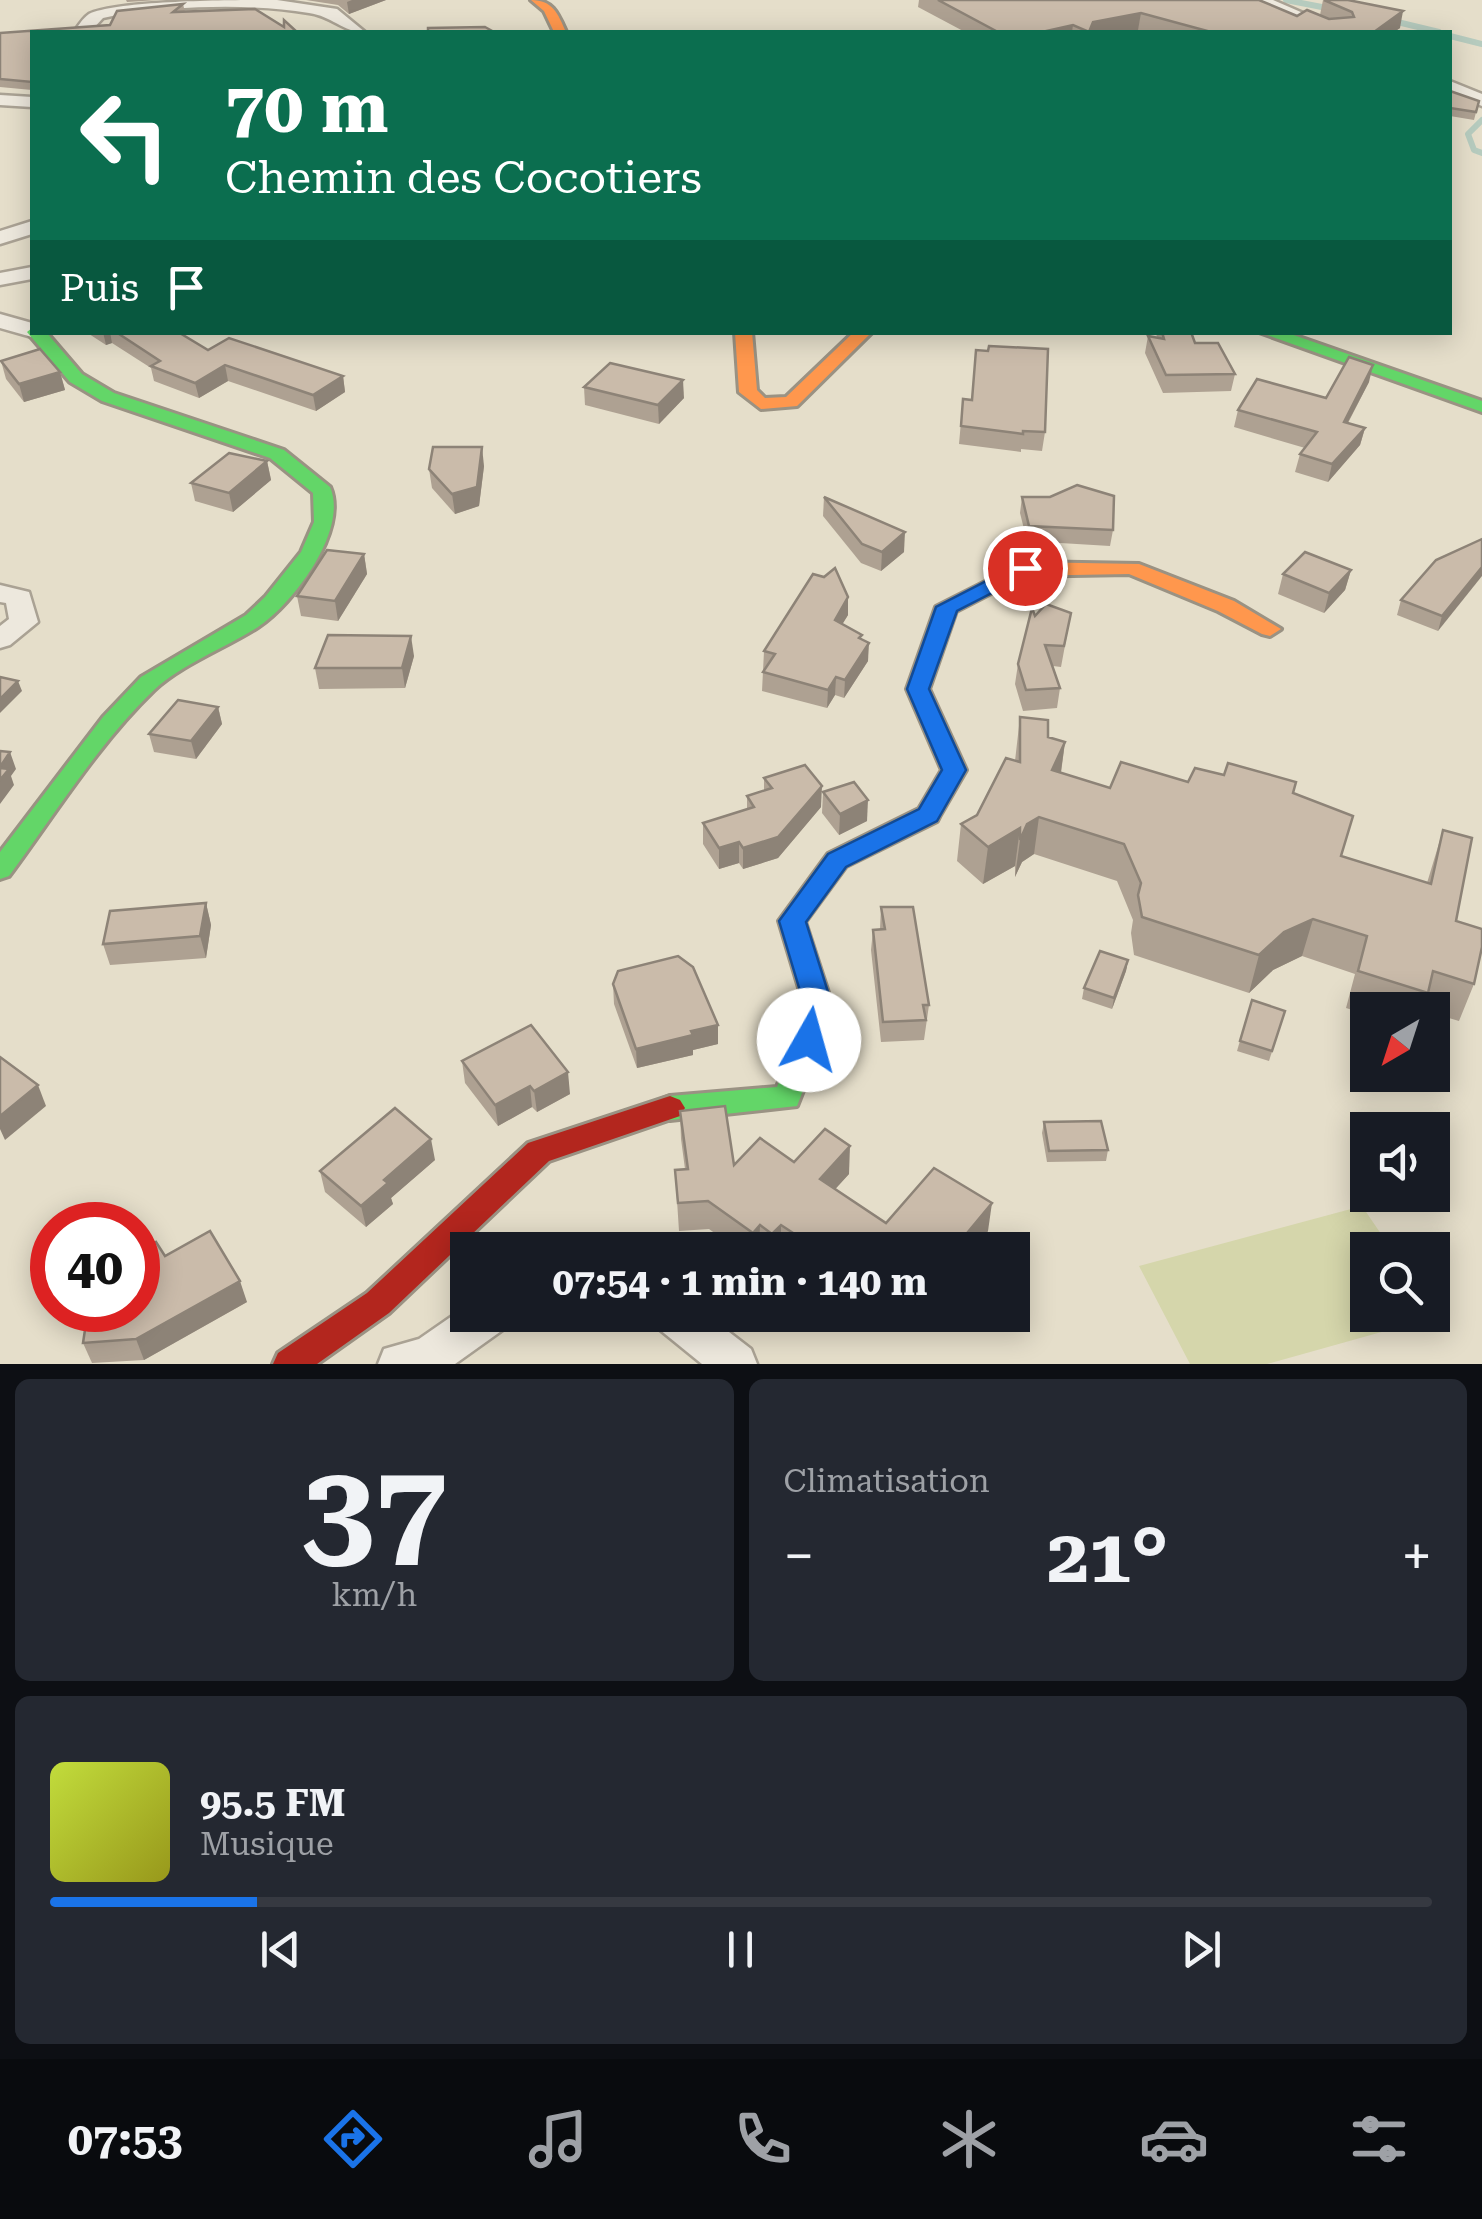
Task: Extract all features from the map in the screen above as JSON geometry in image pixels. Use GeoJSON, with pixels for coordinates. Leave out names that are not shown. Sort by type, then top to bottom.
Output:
{"type":"FeatureCollection","features":[{"type":"Feature","properties":{"kind":"street"},"geometry":{"type":"LineString","coordinates":[[84,30],[96,16],[122,8],[238,0],[326,11],[347,20],[355,30]]}},
{"type":"Feature","properties":{"kind":"street"},"geometry":{"type":"LineString","coordinates":[[537,0],[549,8],[559,30]]}},
{"type":"Feature","properties":{"kind":"street"},"geometry":{"type":"LineString","coordinates":[[1260,0],[1334,30]]}},
{"type":"Feature","properties":{"kind":"street"},"geometry":{"type":"LineString","coordinates":[[1452,87],[1482,102]]}},
{"type":"Feature","properties":{"kind":"street"},"geometry":{"type":"LineString","coordinates":[[0,100],[30,102]]}},
{"type":"Feature","properties":{"kind":"street"},"geometry":{"type":"LineString","coordinates":[[0,238],[30,228]]}},
{"type":"Feature","properties":{"kind":"street"},"geometry":{"type":"LineString","coordinates":[[0,280],[30,273]]}},
{"type":"Feature","properties":{"kind":"street"},"geometry":{"type":"LineString","coordinates":[[0,321],[30,331]]}},
{"type":"Feature","properties":{"kind":"street"},"geometry":{"type":"LineString","coordinates":[[0,870],[111,722],[149,682],[254,620],[274,602],[311,553],[324,522],[323,491],[277,454],[108,397],[76,378],[68,364],[37,335]]}},
{"type":"Feature","properties":{"kind":"street"},"geometry":{"type":"LineString","coordinates":[[743,335],[748,392],[761,404],[791,402],[861,335]]}},
{"type":"Feature","properties":{"kind":"street"},"geometry":{"type":"LineString","coordinates":[[1276,335],[1482,407]]}},
{"type":"Feature","properties":{"kind":"street"},"geometry":{"type":"LineString","coordinates":[[290,1364],[378,1303],[539,1152],[668,1108],[786,1098],[820,1011],[792,921],[837,860],[928,815],[954,770],[918,689],[947,607],[1025,568],[1132,568],[1226,606],[1270,629]]}},
{"type":"Feature","properties":{"kind":"street"},"geometry":{"type":"LineString","coordinates":[[0,592],[19,598],[24,622],[0,640]]}},
{"type":"Feature","properties":{"kind":"street"},"geometry":{"type":"LineString","coordinates":[[400,1364],[430,1356],[465,1332]]}},
{"type":"Feature","properties":{"kind":"street"},"geometry":{"type":"LineString","coordinates":[[695,1332],[734,1364]]}},
{"type":"Feature","properties":{"kind":"green space"},"geometry":{"type":"Polygon","coordinates":[[[1350,1209],[1366,1212],[1380,1232],[1350,1232],[1350,1332],[1381,1332],[1267,1364],[1190,1364],[1139,1266],[1350,1209]]]}},
{"type":"Feature","properties":{"kind":"building"},"geometry":{"type":"Polygon","coordinates":[[[938,0],[1259,0],[1297,16],[1307,10],[1329,19],[1354,17],[1352,12],[1324,0],[1348,0],[1403,11],[1377,30],[1204,30],[1141,13],[1093,22],[1090,30],[1073,25],[1051,30],[994,30],[938,0]]]}},
{"type":"Feature","properties":{"kind":"building"},"geometry":{"type":"Polygon","coordinates":[[[183,4],[173,12],[255,9],[284,27],[284,20],[295,30],[41,30],[110,25],[117,11],[183,4]]]}},
{"type":"Feature","properties":{"kind":"building"},"geometry":{"type":"Polygon","coordinates":[[[485,27],[490,30],[428,30],[485,27]]]}},
{"type":"Feature","properties":{"kind":"building"},"geometry":{"type":"Polygon","coordinates":[[[30,31],[30,82],[0,79],[0,33],[30,31]]]}},
{"type":"Feature","properties":{"kind":"building"},"geometry":{"type":"Polygon","coordinates":[[[1452,92],[1479,101],[1476,112],[1452,108],[1452,92]]]}},
{"type":"Feature","properties":{"kind":"building"},"geometry":{"type":"Polygon","coordinates":[[[121,335],[183,335],[208,350],[229,338],[343,376],[313,395],[225,365],[195,383],[151,366],[160,361],[121,335]]]}},
{"type":"Feature","properties":{"kind":"building"},"geometry":{"type":"Polygon","coordinates":[[[1163,335],[1192,335],[1195,343],[1218,343],[1235,374],[1166,375],[1148,336],[1164,339],[1163,335]]]}},
{"type":"Feature","properties":{"kind":"building"},"geometry":{"type":"Polygon","coordinates":[[[989,346],[1048,349],[1045,432],[1023,434],[961,426],[963,399],[972,400],[976,350],[988,351],[989,346]]]}},
{"type":"Feature","properties":{"kind":"building"},"geometry":{"type":"Polygon","coordinates":[[[40,349],[60,372],[19,384],[1,361],[40,349]]]}},
{"type":"Feature","properties":{"kind":"building"},"geometry":{"type":"Polygon","coordinates":[[[1349,357],[1373,365],[1344,422],[1365,428],[1332,464],[1300,454],[1317,432],[1238,410],[1257,379],[1326,398],[1349,357]]]}},
{"type":"Feature","properties":{"kind":"building"},"geometry":{"type":"Polygon","coordinates":[[[610,363],[683,380],[658,405],[584,387],[610,363]]]}},
{"type":"Feature","properties":{"kind":"building"},"geometry":{"type":"Polygon","coordinates":[[[433,447],[482,447],[477,487],[452,494],[429,469],[433,447]]]}},
{"type":"Feature","properties":{"kind":"building"},"geometry":{"type":"Polygon","coordinates":[[[229,453],[267,461],[229,493],[191,483],[229,453]]]}},
{"type":"Feature","properties":{"kind":"building"},"geometry":{"type":"Polygon","coordinates":[[[1077,485],[1114,496],[1113,530],[1029,526],[1022,497],[1050,497],[1077,485]]]}},
{"type":"Feature","properties":{"kind":"building"},"geometry":{"type":"Polygon","coordinates":[[[824,497],[905,532],[882,552],[862,544],[824,497]]]}},
{"type":"Feature","properties":{"kind":"building"},"geometry":{"type":"Polygon","coordinates":[[[1482,539],[1482,567],[1442,616],[1401,600],[1436,560],[1482,539]]]}},
{"type":"Feature","properties":{"kind":"building"},"geometry":{"type":"Polygon","coordinates":[[[327,550],[364,554],[335,601],[297,596],[327,550]]]}},
{"type":"Feature","properties":{"kind":"building"},"geometry":{"type":"Polygon","coordinates":[[[1305,552],[1351,570],[1329,593],[1283,574],[1305,552]]]}},
{"type":"Feature","properties":{"kind":"building"},"geometry":{"type":"Polygon","coordinates":[[[835,568],[848,597],[835,620],[869,643],[845,680],[836,677],[828,690],[763,672],[775,654],[764,651],[813,574],[824,577],[835,568]]]}},
{"type":"Feature","properties":{"kind":"building"},"geometry":{"type":"Polygon","coordinates":[[[1046,604],[1071,613],[1064,646],[1045,645],[1060,688],[1026,690],[1018,664],[1032,608],[1035,616],[1046,604]]]}},
{"type":"Feature","properties":{"kind":"building"},"geometry":{"type":"Polygon","coordinates":[[[328,635],[411,636],[402,668],[315,668],[328,635]]]}},
{"type":"Feature","properties":{"kind":"building"},"geometry":{"type":"Polygon","coordinates":[[[0,677],[18,681],[0,699],[0,677]]]}},
{"type":"Feature","properties":{"kind":"building"},"geometry":{"type":"Polygon","coordinates":[[[178,700],[218,707],[191,741],[149,734],[178,700]]]}},
{"type":"Feature","properties":{"kind":"building"},"geometry":{"type":"Polygon","coordinates":[[[1020,717],[1048,720],[1048,737],[1065,742],[1052,770],[1110,788],[1121,762],[1188,782],[1195,768],[1224,775],[1228,763],[1296,782],[1293,793],[1353,816],[1341,856],[1431,884],[1443,830],[1472,838],[1456,921],[1482,929],[1474,984],[1433,971],[1428,992],[1425,992],[1358,971],[1367,936],[1313,919],[1284,932],[1259,955],[1142,917],[1138,895],[1141,883],[1124,844],[1039,817],[1027,824],[1020,840],[1020,828],[988,847],[961,824],[977,815],[1006,758],[1020,762],[1020,717]]]}},
{"type":"Feature","properties":{"kind":"building"},"geometry":{"type":"Polygon","coordinates":[[[0,751],[10,752],[0,767],[0,751]]]}},
{"type":"Feature","properties":{"kind":"building"},"geometry":{"type":"Polygon","coordinates":[[[805,765],[822,786],[778,837],[743,848],[739,842],[719,848],[703,823],[754,807],[747,796],[772,788],[764,778],[805,765]]]}},
{"type":"Feature","properties":{"kind":"building"},"geometry":{"type":"Polygon","coordinates":[[[854,782],[868,800],[840,814],[823,792],[854,782]]]}},
{"type":"Feature","properties":{"kind":"building"},"geometry":{"type":"Polygon","coordinates":[[[206,903],[200,936],[103,944],[110,911],[206,903]]]}},
{"type":"Feature","properties":{"kind":"building"},"geometry":{"type":"Polygon","coordinates":[[[881,907],[913,907],[929,1005],[923,1005],[926,1020],[883,1022],[873,930],[885,929],[881,907]]]}},
{"type":"Feature","properties":{"kind":"building"},"geometry":{"type":"Polygon","coordinates":[[[1100,951],[1128,960],[1114,998],[1084,988],[1100,951]]]}},
{"type":"Feature","properties":{"kind":"building"},"geometry":{"type":"Polygon","coordinates":[[[678,956],[693,967],[718,1025],[636,1049],[613,984],[618,971],[678,956]]]}},
{"type":"Feature","properties":{"kind":"building"},"geometry":{"type":"Polygon","coordinates":[[[1252,1000],[1285,1011],[1272,1051],[1240,1041],[1252,1000]]]}},
{"type":"Feature","properties":{"kind":"building"},"geometry":{"type":"Polygon","coordinates":[[[531,1025],[568,1072],[534,1091],[530,1086],[495,1105],[462,1061],[531,1025]]]}},
{"type":"Feature","properties":{"kind":"building"},"geometry":{"type":"Polygon","coordinates":[[[0,1057],[38,1085],[0,1116],[0,1057]]]}},
{"type":"Feature","properties":{"kind":"building"},"geometry":{"type":"Polygon","coordinates":[[[725,1106],[734,1165],[760,1138],[794,1162],[825,1129],[850,1146],[820,1179],[886,1223],[934,1168],[992,1203],[968,1232],[792,1232],[781,1225],[769,1232],[760,1225],[752,1232],[708,1201],[678,1203],[675,1170],[688,1169],[680,1111],[725,1106]]]}},
{"type":"Feature","properties":{"kind":"building"},"geometry":{"type":"Polygon","coordinates":[[[395,1108],[431,1139],[361,1206],[320,1171],[395,1108]]]}},
{"type":"Feature","properties":{"kind":"building"},"geometry":{"type":"Polygon","coordinates":[[[1101,1121],[1108,1150],[1049,1151],[1044,1122],[1101,1121]]]}},
{"type":"Feature","properties":{"kind":"building"},"geometry":{"type":"Polygon","coordinates":[[[210,1231],[240,1281],[160,1326],[160,1248],[165,1256],[210,1231]]]}},
{"type":"Feature","properties":{"kind":"building"},"geometry":{"type":"Polygon","coordinates":[[[85,1332],[149,1332],[136,1339],[83,1343],[85,1332]]]}},
{"type":"Feature","properties":{"kind":"waterway"},"geometry":{"type":"LineString","coordinates":[[1286,0],[1332,9]]}},
{"type":"Feature","properties":{"kind":"waterway"},"geometry":{"type":"LineString","coordinates":[[1389,20],[1431,30]]}},
{"type":"Feature","properties":{"kind":"waterway"},"geometry":{"type":"LineString","coordinates":[[1452,36],[1482,44]]}},
{"type":"Feature","properties":{"kind":"waterway"},"geometry":{"type":"LineString","coordinates":[[1482,120],[1468,134],[1474,150],[1482,153]]}},
{"type":"Feature","properties":{"kind":"traffic: fast"},"geometry":{"type":"LineString","coordinates":[[0,870],[111,722],[149,682],[254,620],[311,553],[324,522],[323,491],[277,454],[108,397],[76,378],[39,335]]}},
{"type":"Feature","properties":{"kind":"traffic: fast"},"geometry":{"type":"LineString","coordinates":[[1276,335],[1482,407]]}},
{"type":"Feature","properties":{"kind":"traffic: fast"},"geometry":{"type":"LineString","coordinates":[[670,1108],[787,1098],[820,1011],[792,921],[837,860],[928,815],[954,770],[918,689],[947,607],[1017,572]]}},
{"type":"Feature","properties":{"kind":"traffic: slow"},"geometry":{"type":"LineString","coordinates":[[537,0],[549,9],[559,30]]}},
{"type":"Feature","properties":{"kind":"traffic: slow"},"geometry":{"type":"LineString","coordinates":[[743,335],[748,392],[761,404],[791,402],[861,335]]}},
{"type":"Feature","properties":{"kind":"traffic: slow"},"geometry":{"type":"LineString","coordinates":[[1017,572],[1025,568],[1132,568],[1226,606],[1270,629]]}},
{"type":"Feature","properties":{"kind":"traffic: jam"},"geometry":{"type":"LineString","coordinates":[[290,1364],[378,1303],[539,1152],[670,1108]]}},
{"type":"Feature","properties":{"kind":"route"},"geometry":{"type":"LineString","coordinates":[[809,1040],[820,1011],[792,921],[837,860],[928,815],[954,770],[918,689],[947,607],[1025,568]]}}]}
